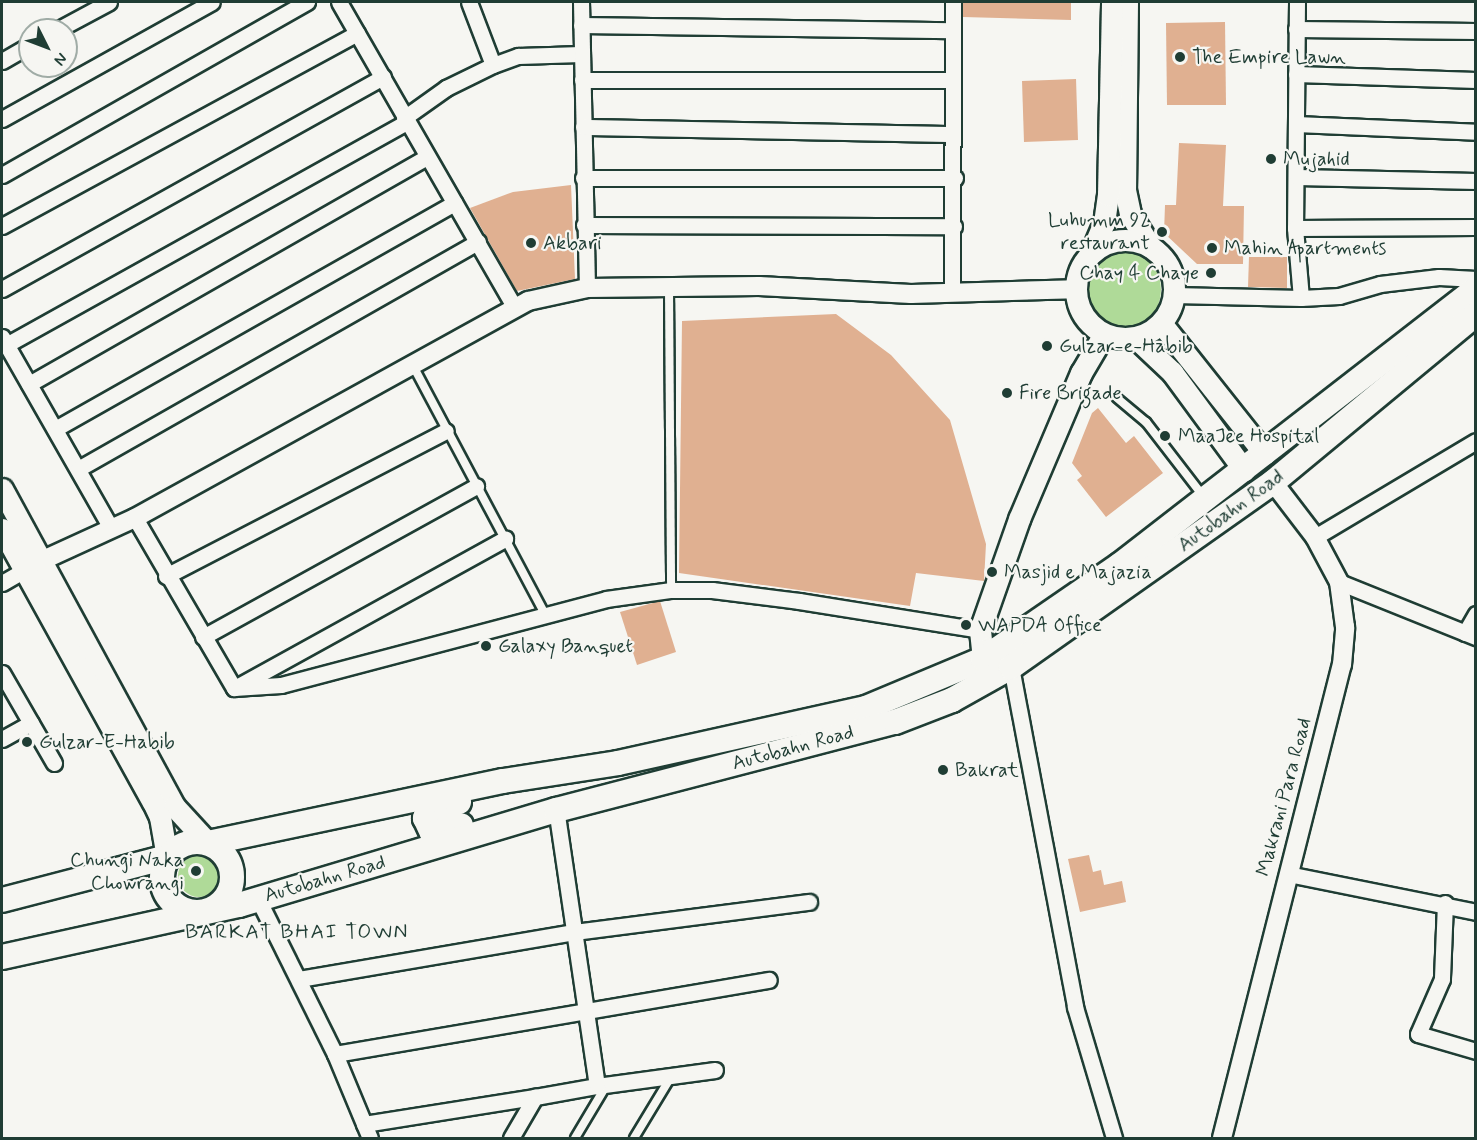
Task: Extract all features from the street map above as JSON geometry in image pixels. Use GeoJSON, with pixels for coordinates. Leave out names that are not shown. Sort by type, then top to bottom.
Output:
{"type":"FeatureCollection","features":[{"type":"Feature","properties":{"kind":"highway","name":"Autobahn Road"},"geometry":{"type":"LineString","coordinates":[[208,843],[503,781],[618,763],[866,708],[983,659],[1120,565],[1476,289]]}},
{"type":"Feature","properties":{"kind":"highway","name":"Autobahn Road"},"geometry":{"type":"LineString","coordinates":[[2,957],[258,899],[516,824],[556,810],[895,722],[952,700],[1011,667],[1273,482],[1472,322]]}},
{"type":"Feature","properties":{"kind":"highway"},"geometry":{"type":"LineString","coordinates":[[503,781],[476,796],[435,810],[426,818],[428,830],[436,833],[482,819],[516,824]]}},
{"type":"Feature","properties":{"kind":"highway"},"geometry":{"type":"LineString","coordinates":[[2,900],[167,857],[189,843],[208,843],[226,856],[233,879],[224,900],[204,912],[182,910],[166,894],[162,873],[167,857]]}},
{"type":"Feature","properties":{"kind":"main road"},"geometry":{"type":"LineString","coordinates":[[1112,2],[1108,195],[1104,223],[1091,253],[1083,264],[1076,289],[1083,316],[1104,334],[1136,338],[1172,372],[1244,470]]}},
{"type":"Feature","properties":{"kind":"main road"},"geometry":{"type":"LineString","coordinates":[[1128,2],[1125,190],[1130,214],[1151,248],[1170,268],[1174,295],[1161,323],[1136,338]]}},
{"type":"Feature","properties":{"kind":"main road"},"geometry":{"type":"LineString","coordinates":[[1091,253],[1120,240],[1151,248]]}},
{"type":"Feature","properties":{"kind":"main road"},"geometry":{"type":"LineString","coordinates":[[1161,323],[1266,454]]}},
{"type":"Feature","properties":{"kind":"main road"},"geometry":{"type":"LineString","coordinates":[[983,659],[980,630],[1019,519],[1081,373],[1104,334]]}},
{"type":"Feature","properties":{"kind":"main road"},"geometry":{"type":"LineString","coordinates":[[2,489],[33,565],[157,809],[167,857]]}},
{"type":"Feature","properties":{"kind":"main road"},"geometry":{"type":"LineString","coordinates":[[2,529],[33,565],[174,806],[208,843]]}},
{"type":"Feature","properties":{"kind":"street"},"geometry":{"type":"LineString","coordinates":[[78,19],[109,2]]}},
{"type":"Feature","properties":{"kind":"street"},"geometry":{"type":"LineString","coordinates":[[2,119],[212,2]]}},
{"type":"Feature","properties":{"kind":"street"},"geometry":{"type":"LineString","coordinates":[[2,175],[307,2]]}},
{"type":"Feature","properties":{"kind":"street"},"geometry":{"type":"LineString","coordinates":[[339,2],[515,308]]}},
{"type":"Feature","properties":{"kind":"street"},"geometry":{"type":"LineString","coordinates":[[469,2],[493,65]]}},
{"type":"Feature","properties":{"kind":"street"},"geometry":{"type":"LineString","coordinates":[[581,2],[587,288]]}},
{"type":"Feature","properties":{"kind":"street"},"geometry":{"type":"LineString","coordinates":[[952,293],[955,178],[952,134],[953,2]]}},
{"type":"Feature","properties":{"kind":"street"},"geometry":{"type":"LineString","coordinates":[[1297,2],[1295,228],[1301,298]]}},
{"type":"Feature","properties":{"kind":"street"},"geometry":{"type":"LineString","coordinates":[[581,26],[952,30]]}},
{"type":"Feature","properties":{"kind":"street"},"geometry":{"type":"LineString","coordinates":[[1296,28],[1476,31]]}},
{"type":"Feature","properties":{"kind":"street"},"geometry":{"type":"LineString","coordinates":[[2,226],[357,33]]}},
{"type":"Feature","properties":{"kind":"street"},"geometry":{"type":"LineString","coordinates":[[2,61],[18,52]]}},
{"type":"Feature","properties":{"kind":"street"},"geometry":{"type":"LineString","coordinates":[[111,528],[4,341],[405,120],[446,88],[493,65],[518,56],[581,54]]}},
{"type":"Feature","properties":{"kind":"street"},"geometry":{"type":"LineString","coordinates":[[1296,74],[1476,80]]}},
{"type":"Feature","properties":{"kind":"street"},"geometry":{"type":"LineString","coordinates":[[2,289],[383,77]]}},
{"type":"Feature","properties":{"kind":"street"},"geometry":{"type":"LineString","coordinates":[[582,80],[952,80]]}},
{"type":"Feature","properties":{"kind":"street"},"geometry":{"type":"LineString","coordinates":[[1296,124],[1476,132]]}},
{"type":"Feature","properties":{"kind":"street"},"geometry":{"type":"LineString","coordinates":[[583,127],[952,134]]}},
{"type":"Feature","properties":{"kind":"street"},"geometry":{"type":"LineString","coordinates":[[29,384],[427,157]]}},
{"type":"Feature","properties":{"kind":"street"},"geometry":{"type":"LineString","coordinates":[[1297,177],[1476,181]]}},
{"type":"Feature","properties":{"kind":"street"},"geometry":{"type":"LineString","coordinates":[[583,178],[955,178]]}},
{"type":"Feature","properties":{"kind":"street"},"geometry":{"type":"LineString","coordinates":[[55,429],[455,203]]}},
{"type":"Feature","properties":{"kind":"street"},"geometry":{"type":"LineString","coordinates":[[584,225],[954,226]]}},
{"type":"Feature","properties":{"kind":"street"},"geometry":{"type":"LineString","coordinates":[[1295,228],[1476,227]]}},
{"type":"Feature","properties":{"kind":"street"},"geometry":{"type":"LineString","coordinates":[[78,469],[478,242]]}},
{"type":"Feature","properties":{"kind":"street"},"geometry":{"type":"LineString","coordinates":[[1174,295],[1301,298],[1339,296],[1380,284],[1439,277],[1476,279]]}},
{"type":"Feature","properties":{"kind":"street"},"geometry":{"type":"LineString","coordinates":[[2,583],[33,565],[135,518],[528,301],[587,288],[759,286],[952,293],[1076,289]]}},
{"type":"Feature","properties":{"kind":"street"},"geometry":{"type":"LineString","coordinates":[[166,576],[446,431]]}},
{"type":"Feature","properties":{"kind":"street"},"geometry":{"type":"LineString","coordinates":[[1315,537],[1476,441]]}},
{"type":"Feature","properties":{"kind":"street","name":"Makrani Para Road"},"geometry":{"type":"LineString","coordinates":[[1222,1138],[1342,665],[1345,627],[1339,582],[1315,537],[1273,482]]}},
{"type":"Feature","properties":{"kind":"street"},"geometry":{"type":"LineString","coordinates":[[203,636],[476,486]]}},
{"type":"Feature","properties":{"kind":"street"},"geometry":{"type":"LineString","coordinates":[[135,518],[166,576],[234,688]]}},
{"type":"Feature","properties":{"kind":"street"},"geometry":{"type":"LineString","coordinates":[[234,688],[505,539]]}},
{"type":"Feature","properties":{"kind":"street"},"geometry":{"type":"LineString","coordinates":[[1339,582],[1470,635],[1476,614]]}},
{"type":"Feature","properties":{"kind":"street"},"geometry":{"type":"LineString","coordinates":[[234,688],[281,685],[606,599],[671,591],[712,590],[799,601],[980,630]]}},
{"type":"Feature","properties":{"kind":"street"},"geometry":{"type":"LineString","coordinates":[[1011,667],[1075,1007],[1114,1138]]}},
{"type":"Feature","properties":{"kind":"street"},"geometry":{"type":"LineString","coordinates":[[2,674],[8,699],[31,723],[54,763]]}},
{"type":"Feature","properties":{"kind":"street"},"geometry":{"type":"LineString","coordinates":[[2,739],[31,723]]}},
{"type":"Feature","properties":{"kind":"street"},"geometry":{"type":"LineString","coordinates":[[556,810],[586,1012],[602,1085]]}},
{"type":"Feature","properties":{"kind":"street"},"geometry":{"type":"LineString","coordinates":[[1288,874],[1445,903],[1476,912]]}},
{"type":"Feature","properties":{"kind":"street"},"geometry":{"type":"LineString","coordinates":[[258,899],[335,1054],[367,1131],[602,1085],[715,1070]]}},
{"type":"Feature","properties":{"kind":"street"},"geometry":{"type":"LineString","coordinates":[[299,979],[574,932],[809,902]]}},
{"type":"Feature","properties":{"kind":"street"},"geometry":{"type":"LineString","coordinates":[[1445,903],[1442,979],[1418,1034],[1476,1051]]}},
{"type":"Feature","properties":{"kind":"street"},"geometry":{"type":"LineString","coordinates":[[335,1054],[769,980]]}},
{"type":"Feature","properties":{"kind":"street"},"geometry":{"type":"LineString","coordinates":[[511,1138],[535,1097]]}},
{"type":"Feature","properties":{"kind":"lane"},"geometry":{"type":"LineString","coordinates":[[669,288],[671,591]]}},
{"type":"Feature","properties":{"kind":"lane"},"geometry":{"type":"LineString","coordinates":[[412,364],[545,614]]}},
{"type":"Feature","properties":{"kind":"lane"},"geometry":{"type":"LineString","coordinates":[[1117,398],[1146,422],[1206,500]]}},
{"type":"Feature","properties":{"kind":"lane"},"geometry":{"type":"LineString","coordinates":[[634,1138],[672,1076]]}},
{"type":"Feature","properties":{"kind":"lane"},"geometry":{"type":"LineString","coordinates":[[575,1138],[602,1085]]}},
{"type":"Feature","properties":{"kind":"green space"},"geometry":{"type":"Polygon","coordinates":[[[1118,247],[1142,254],[1154,266],[1161,290],[1154,314],[1142,326],[1118,333],[1094,326],[1082,314],[1075,290],[1082,266],[1094,254],[1118,247]]]}},
{"type":"Feature","properties":{"kind":"green space"},"geometry":{"type":"Polygon","coordinates":[[[199,855],[214,861],[220,876],[214,891],[199,897],[184,891],[178,876],[184,861],[199,855]]]}},
{"type":"Feature","properties":{"kind":"building"},"geometry":{"type":"Polygon","coordinates":[[[963,2],[1071,2],[1071,20],[963,17],[963,2]]]}},
{"type":"Feature","properties":{"kind":"building"},"geometry":{"type":"Polygon","coordinates":[[[1225,22],[1226,105],[1167,105],[1166,23],[1225,22]]]}},
{"type":"Feature","properties":{"kind":"building"},"geometry":{"type":"Polygon","coordinates":[[[1076,79],[1078,140],[1024,142],[1022,81],[1076,79]]]}},
{"type":"Feature","properties":{"kind":"building"},"geometry":{"type":"Polygon","coordinates":[[[1179,143],[1226,145],[1223,206],[1244,206],[1243,264],[1197,264],[1164,233],[1165,205],[1176,205],[1179,143]]]}},
{"type":"Feature","properties":{"kind":"building","name":"Akbari"},"geometry":{"type":"Polygon","coordinates":[[[571,185],[575,279],[517,291],[470,208],[513,192],[571,185]]]}},
{"type":"Feature","properties":{"kind":"building"},"geometry":{"type":"Polygon","coordinates":[[[1249,257],[1287,257],[1287,288],[1248,287],[1249,257]]]}},
{"type":"Feature","properties":{"kind":"building"},"geometry":{"type":"Polygon","coordinates":[[[836,314],[891,355],[950,420],[986,544],[984,581],[916,573],[910,606],[679,573],[682,321],[836,314]]]}},
{"type":"Feature","properties":{"kind":"building"},"geometry":{"type":"Polygon","coordinates":[[[1098,408],[1126,443],[1134,436],[1163,473],[1106,517],[1077,480],[1082,476],[1072,463],[1092,413],[1098,408]]]}},
{"type":"Feature","properties":{"kind":"building"},"geometry":{"type":"Polygon","coordinates":[[[660,601],[676,652],[637,665],[620,612],[660,601]]]}},
{"type":"Feature","properties":{"kind":"building"},"geometry":{"type":"Polygon","coordinates":[[[1089,855],[1093,872],[1101,870],[1104,885],[1122,881],[1126,902],[1080,912],[1068,859],[1089,855]]]}},
{"type":"Feature","properties":{"kind":"place","name":"The Empire Lawn"},"geometry":{"type":"Point","coordinates":[1180,57]}},
{"type":"Feature","properties":{"kind":"place","name":"Mujahid"},"geometry":{"type":"Point","coordinates":[1271,159]}},
{"type":"Feature","properties":{"kind":"place","name":"Luhumm 92 restaurant"},"geometry":{"type":"Point","coordinates":[1162,232]}},
{"type":"Feature","properties":{"kind":"place","name":"Akbari"},"geometry":{"type":"Point","coordinates":[531,243]}},
{"type":"Feature","properties":{"kind":"place","name":"Mahin Apartments"},"geometry":{"type":"Point","coordinates":[1212,248]}},
{"type":"Feature","properties":{"kind":"place","name":"Chay 4 Chaye"},"geometry":{"type":"Point","coordinates":[1211,273]}},
{"type":"Feature","properties":{"kind":"place","name":"Gulzar-e-Habib"},"geometry":{"type":"Point","coordinates":[1047,346]}},
{"type":"Feature","properties":{"kind":"place","name":"Fire Brigade"},"geometry":{"type":"Point","coordinates":[1007,393]}},
{"type":"Feature","properties":{"kind":"place","name":"MaaJee Hospital"},"geometry":{"type":"Point","coordinates":[1165,436]}},
{"type":"Feature","properties":{"kind":"place","name":"Masjid e Majazia"},"geometry":{"type":"Point","coordinates":[992,572]}},
{"type":"Feature","properties":{"kind":"place","name":"WAPDA Office"},"geometry":{"type":"Point","coordinates":[966,625]}},
{"type":"Feature","properties":{"kind":"place","name":"Galaxy Banquet"},"geometry":{"type":"Point","coordinates":[486,646]}},
{"type":"Feature","properties":{"kind":"place","name":"Gulzar-E-Habib"},"geometry":{"type":"Point","coordinates":[27,742]}},
{"type":"Feature","properties":{"kind":"place","name":"Bakrat"},"geometry":{"type":"Point","coordinates":[943,770]}},
{"type":"Feature","properties":{"kind":"place","name":"Chungi Naka Chowrangi"},"geometry":{"type":"Point","coordinates":[196,871]}},
{"type":"Feature","properties":{"kind":"district","name":"BARKAT BHAI TOWN"},"geometry":{"type":"Point","coordinates":[297,932]}}]}
